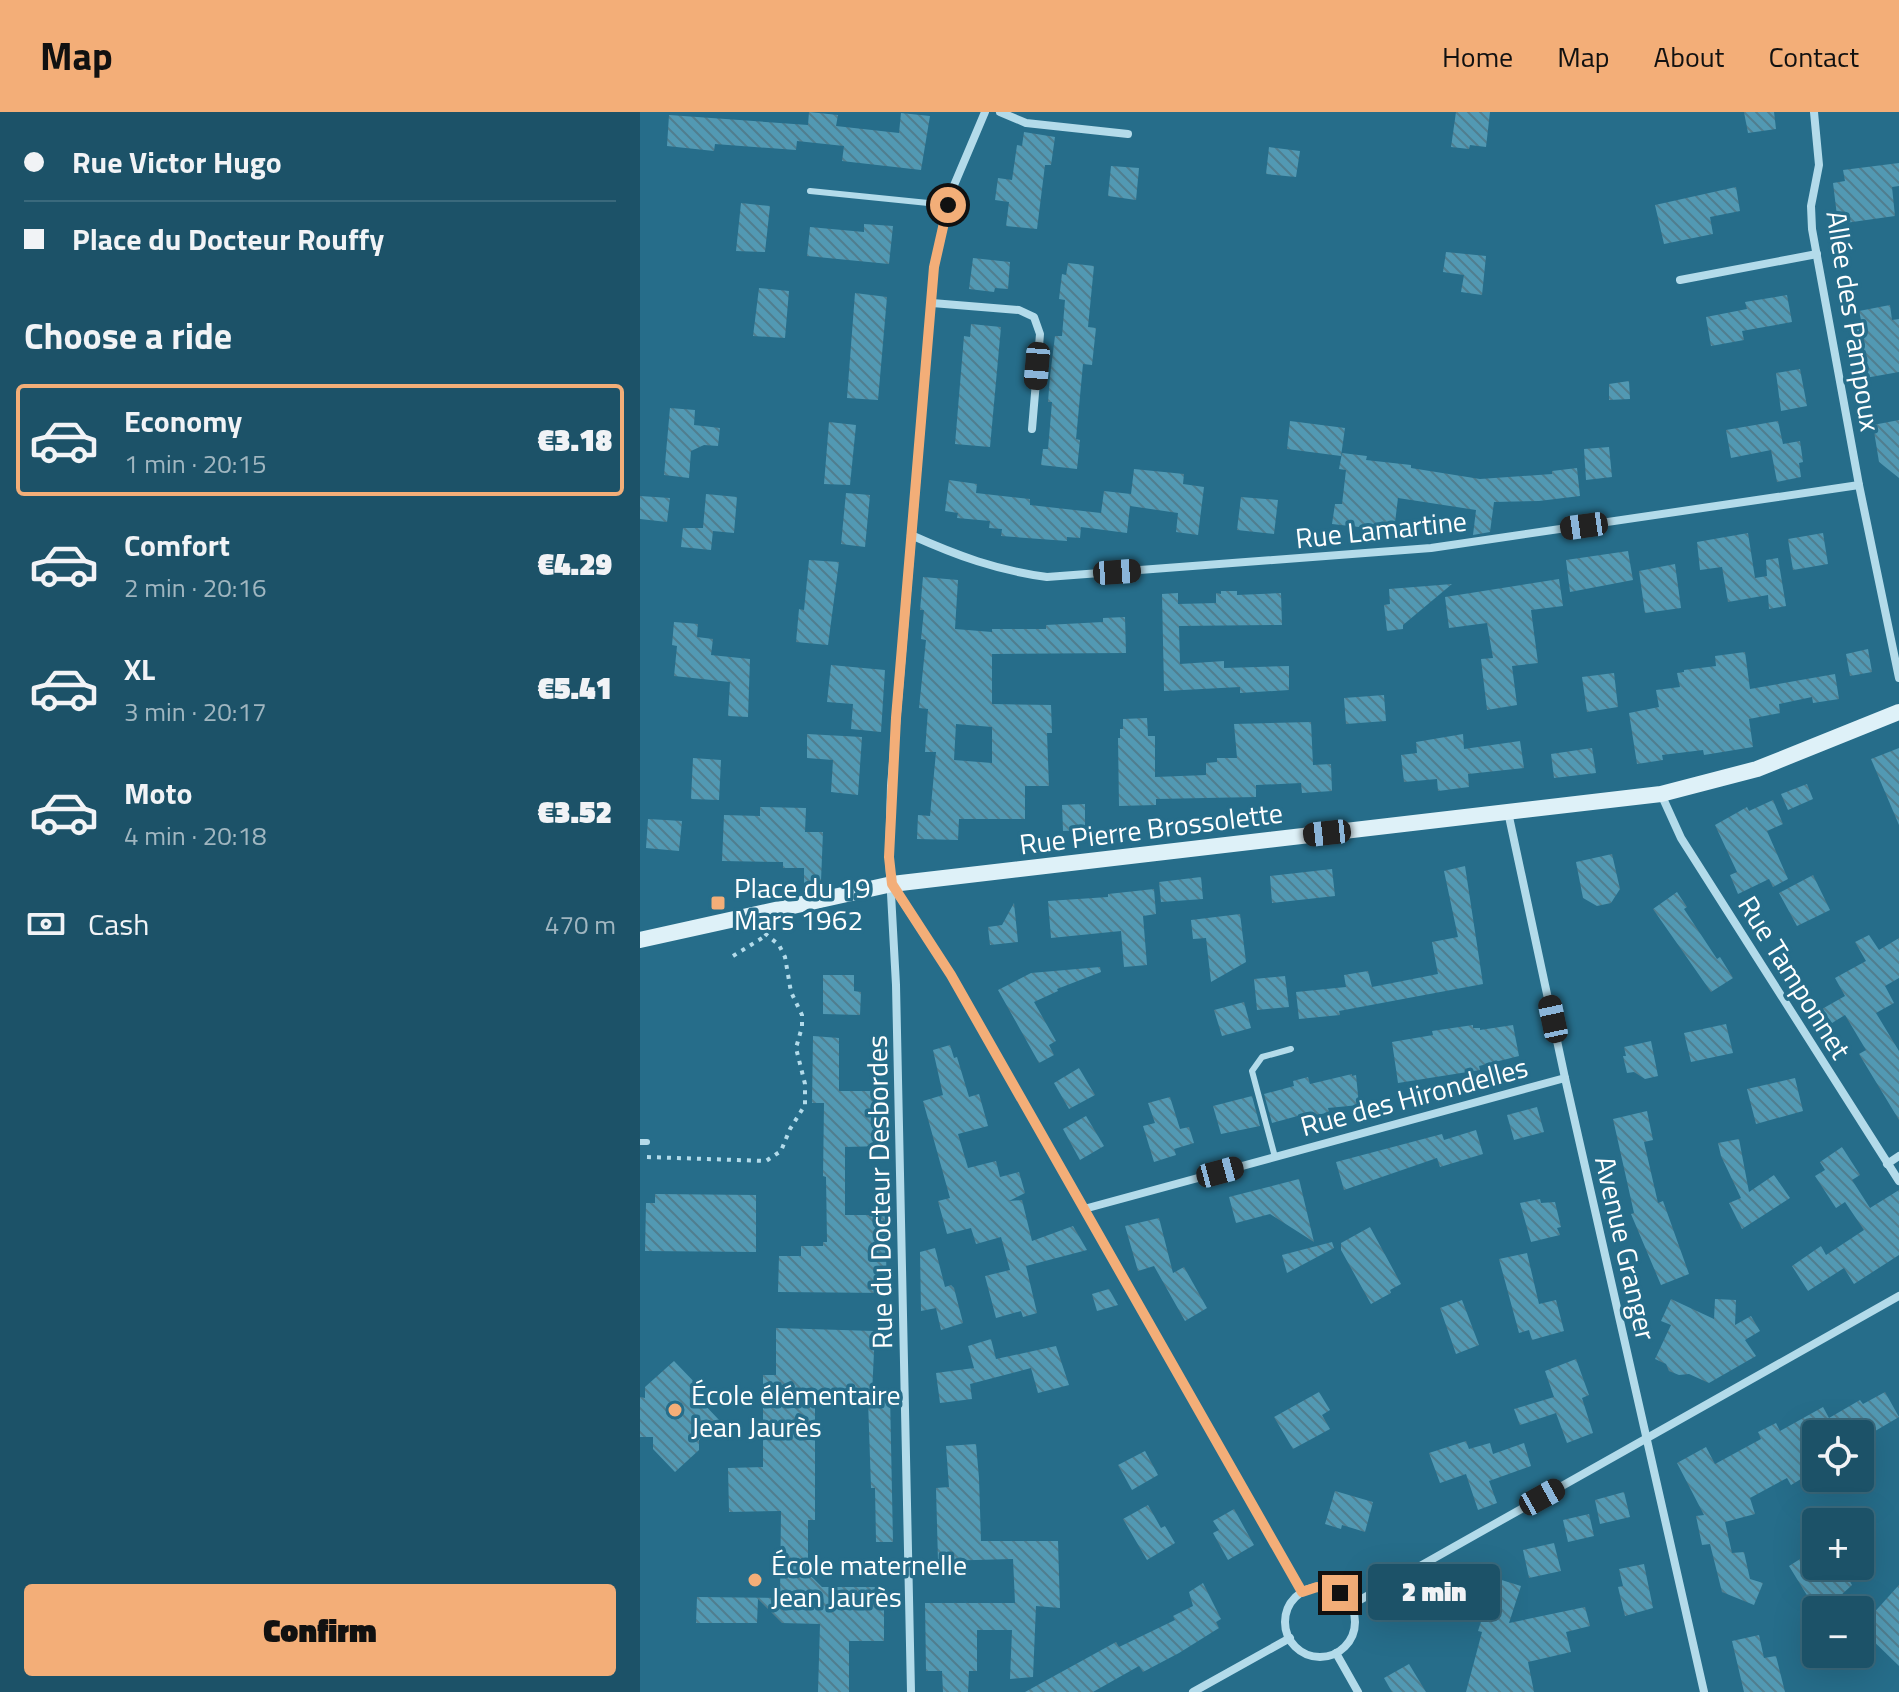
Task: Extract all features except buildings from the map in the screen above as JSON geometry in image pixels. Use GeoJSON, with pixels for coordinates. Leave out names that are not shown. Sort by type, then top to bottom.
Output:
{"type":"FeatureCollection","features":[{"type":"Feature","properties":{"kind":"street","name":"Rue du Docteur Desbordes"},"geometry":{"type":"LineString","coordinates":[[911,1692],[897,1016],[889,857],[891,786],[934,267],[948,205],[970,142],[985,112]]}},
{"type":"Feature","properties":{"kind":"street"},"geometry":{"type":"LineString","coordinates":[[1000,112],[1026,123],[1128,134]]}},
{"type":"Feature","properties":{"kind":"street","name":"Allée des Pampoux"},"geometry":{"type":"LineString","coordinates":[[1814,112],[1819,165],[1811,206],[1817,254],[1859,485],[1899,678]]}},
{"type":"Feature","properties":{"kind":"street"},"geometry":{"type":"LineString","coordinates":[[1680,280],[1817,254]]}},
{"type":"Feature","properties":{"kind":"street"},"geometry":{"type":"LineString","coordinates":[[932,303],[1019,310],[1034,317],[1040,334],[1032,429]]}},
{"type":"Feature","properties":{"kind":"street","name":"Rue Lamartine"},"geometry":{"type":"LineString","coordinates":[[911,535],[961,557],[1005,571],[1060,576],[1431,548],[1859,485]]}},
{"type":"Feature","properties":{"kind":"street","name":"Rue Pierre Brossolette"},"geometry":{"type":"LineString","coordinates":[[640,940],[892,884],[1661,794],[1757,769],[1899,712]]}},
{"type":"Feature","properties":{"kind":"street","name":"Rue Tamponnet"},"geometry":{"type":"LineString","coordinates":[[1661,794],[1681,838],[1899,1181]]}},
{"type":"Feature","properties":{"kind":"street","name":"Avenue Granger"},"geometry":{"type":"LineString","coordinates":[[1508,812],[1704,1692]]}},
{"type":"Feature","properties":{"kind":"street"},"geometry":{"type":"LineString","coordinates":[[892,884],[951,975],[1302,1592]]}},
{"type":"Feature","properties":{"kind":"street","name":"Rue des Hirondelles"},"geometry":{"type":"LineString","coordinates":[[1084,1209],[1565,1078]]}},
{"type":"Feature","properties":{"kind":"street"},"geometry":{"type":"LineString","coordinates":[[1887,1164],[1899,1156]]}},
{"type":"Feature","properties":{"kind":"street"},"geometry":{"type":"LineString","coordinates":[[1351,1605],[1899,1296]]}},
{"type":"Feature","properties":{"kind":"street"},"geometry":{"type":"LineString","coordinates":[[1325,1587],[1340,1593],[1351,1605],[1354,1632],[1344,1648],[1328,1656],[1310,1655],[1295,1646],[1286,1626],[1287,1613],[1292,1601],[1302,1592],[1325,1587]]}},
{"type":"Feature","properties":{"kind":"street"},"geometry":{"type":"LineString","coordinates":[[1193,1692],[1290,1638]]}},
{"type":"Feature","properties":{"kind":"street"},"geometry":{"type":"LineString","coordinates":[[1336,1653],[1358,1692]]}},
{"type":"Feature","properties":{"kind":"lane"},"geometry":{"type":"LineString","coordinates":[[810,191],[948,205]]}},
{"type":"Feature","properties":{"kind":"lane","name":"Rue des Hirondelles"},"geometry":{"type":"LineString","coordinates":[[1275,1157],[1252,1071],[1262,1057],[1291,1049]]}},
{"type":"Feature","properties":{"kind":"path"},"geometry":{"type":"LineString","coordinates":[[640,1158],[766,1161],[781,1151],[805,1105],[805,1084],[796,1048],[802,1015],[791,992],[785,957],[779,945],[760,929],[753,915]]}},
{"type":"Feature","properties":{"kind":"path"},"geometry":{"type":"LineString","coordinates":[[733,956],[767,935]]}},
{"type":"Feature","properties":{"kind":"place","name":"Place du 19 Mars 1962"},"geometry":{"type":"Point","coordinates":[718,903]}},
{"type":"Feature","properties":{"kind":"place","name":"École élémentaire Jean Jaurès"},"geometry":{"type":"Point","coordinates":[675,1410]}},
{"type":"Feature","properties":{"kind":"place","name":"École maternelle Jean Jaurès"},"geometry":{"type":"Point","coordinates":[755,1580]}},
{"type":"Feature","properties":{"kind":"route"},"geometry":{"type":"LineString","coordinates":[[948,205],[934,267],[898,687],[891,786],[889,857],[892,884],[951,975],[1302,1592],[1325,1587],[1340,1593]]}}]}
